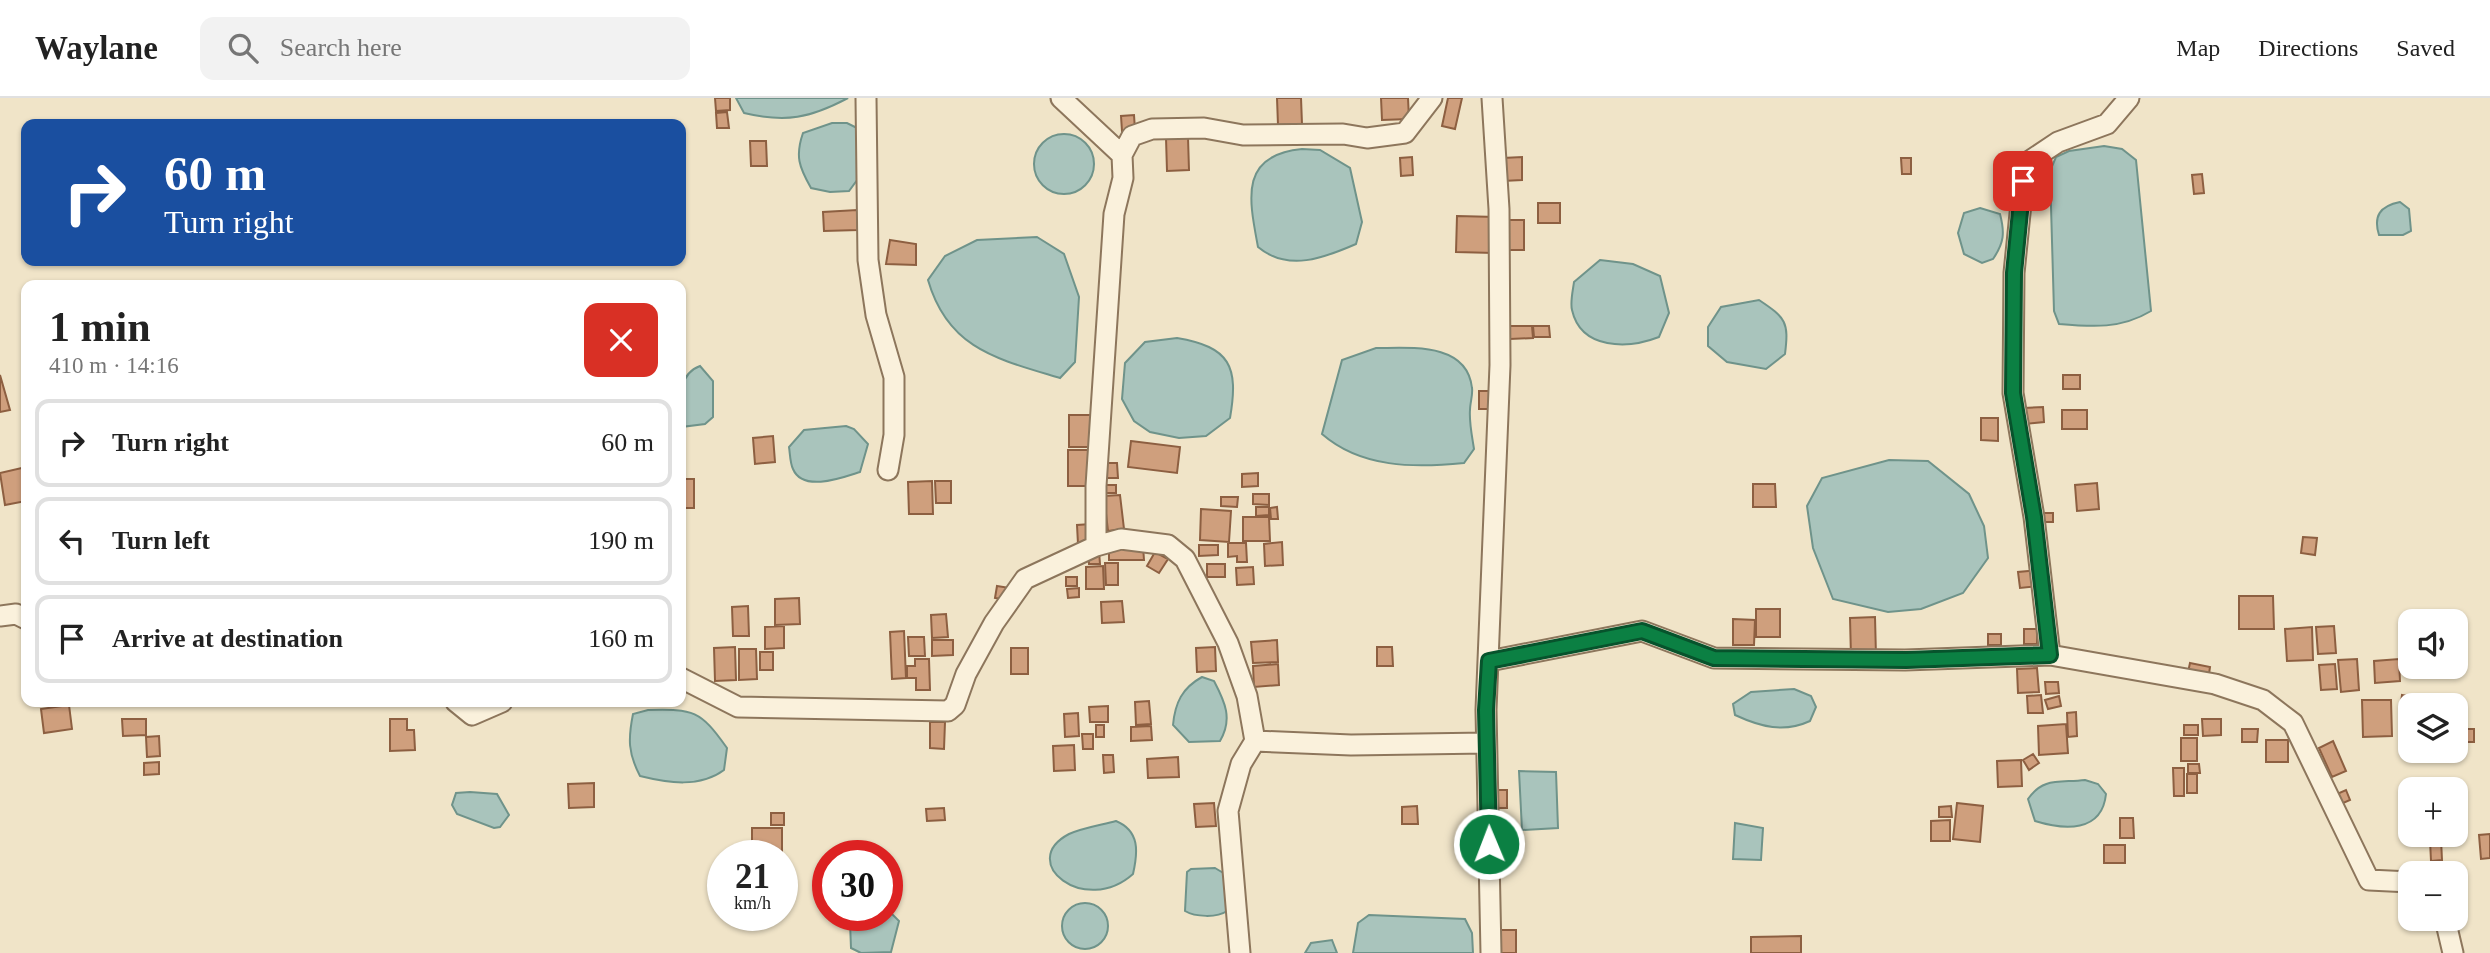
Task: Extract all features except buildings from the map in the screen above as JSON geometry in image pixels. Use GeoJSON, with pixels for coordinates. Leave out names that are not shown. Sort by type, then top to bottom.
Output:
{"type":"FeatureCollection","features":[{"type":"Feature","properties":{"kind":"street"},"geometry":{"type":"LineString","coordinates":[[866,98],[868,260],[876,315],[894,377],[894,435],[888,470]]}},
{"type":"Feature","properties":{"kind":"street"},"geometry":{"type":"LineString","coordinates":[[1061,98],[1122,155]]}},
{"type":"Feature","properties":{"kind":"street"},"geometry":{"type":"LineString","coordinates":[[1096,545],[1096,486],[1114,214],[1123,178],[1122,155],[1132,136],[1152,129],[1203,128],[1243,135],[1343,134],[1367,138],[1405,133],[1432,98]]}},
{"type":"Feature","properties":{"kind":"street"},"geometry":{"type":"LineString","coordinates":[[1491,953],[1486,743],[1500,365],[1499,209],[1492,98]]}},
{"type":"Feature","properties":{"kind":"street"},"geometry":{"type":"LineString","coordinates":[[2050,655],[2034,517],[2013,393],[2014,273],[2025,164],[2058,142],[2107,124],[2129,98]]}},
{"type":"Feature","properties":{"kind":"street"},"geometry":{"type":"LineString","coordinates":[[686,681],[738,707],[948,711],[955,705],[967,674],[994,623],[1026,579],[1096,545],[1121,539],[1168,545],[1185,559],[1228,643],[1247,696],[1255,740],[1241,764],[1228,811],[1240,953]]}},
{"type":"Feature","properties":{"kind":"street"},"geometry":{"type":"LineString","coordinates":[[0,616],[16,614],[21,616]]}},
{"type":"Feature","properties":{"kind":"street"},"geometry":{"type":"LineString","coordinates":[[1489,661],[1642,631],[1714,658],[1906,660],[2050,655],[2215,684],[2263,700],[2293,723],[2369,880],[2398,881]]}},
{"type":"Feature","properties":{"kind":"street"},"geometry":{"type":"LineString","coordinates":[[462,707],[472,715],[490,707]]}},
{"type":"Feature","properties":{"kind":"street"},"geometry":{"type":"LineString","coordinates":[[1255,740],[1351,745],[1486,743]]}},
{"type":"Feature","properties":{"kind":"street"},"geometry":{"type":"LineString","coordinates":[[2448,931],[2453,953]]}},
{"type":"Feature","properties":{"kind":"water"},"geometry":{"type":"Polygon","coordinates":[[[736,98],[848,98],[798,117],[773,118],[744,113],[736,98]]]}},
{"type":"Feature","properties":{"kind":"water"},"geometry":{"type":"Polygon","coordinates":[[[832,123],[847,123],[857,128],[863,172],[849,191],[830,192],[811,188],[800,161],[799,148],[803,133],[832,123]]]}},
{"type":"Feature","properties":{"kind":"water"},"geometry":{"type":"Polygon","coordinates":[[[1058,134],[1070,134],[1086,142],[1092,152],[1092,176],[1086,186],[1070,194],[1058,194],[1042,186],[1034,170],[1034,158],[1042,142],[1058,134]]]}},
{"type":"Feature","properties":{"kind":"water"},"geometry":{"type":"Polygon","coordinates":[[[2104,146],[2122,149],[2136,160],[2151,311],[2118,324],[2059,324],[2054,311],[2050,171],[2056,157],[2069,151],[2104,146]]]}},
{"type":"Feature","properties":{"kind":"water"},"geometry":{"type":"Polygon","coordinates":[[[1302,149],[1320,150],[1350,168],[1362,222],[1356,244],[1319,258],[1294,261],[1270,255],[1258,247],[1251,196],[1258,170],[1267,160],[1282,153],[1302,149]]]}},
{"type":"Feature","properties":{"kind":"water"},"geometry":{"type":"Polygon","coordinates":[[[2400,202],[2409,209],[2411,231],[2403,235],[2379,235],[2377,222],[2380,213],[2387,206],[2400,202]]]}},
{"type":"Feature","properties":{"kind":"water"},"geometry":{"type":"Polygon","coordinates":[[[1980,208],[2000,214],[2003,227],[2001,243],[1993,259],[1982,263],[1964,254],[1958,233],[1964,213],[1980,208]]]}},
{"type":"Feature","properties":{"kind":"water"},"geometry":{"type":"Polygon","coordinates":[[[1037,237],[1064,254],[1079,297],[1075,362],[1060,378],[996,357],[978,348],[948,322],[928,280],[945,256],[977,240],[1037,237]]]}},
{"type":"Feature","properties":{"kind":"water"},"geometry":{"type":"Polygon","coordinates":[[[1600,260],[1633,264],[1660,276],[1669,313],[1659,337],[1634,343],[1607,343],[1585,333],[1577,323],[1571,307],[1574,282],[1600,260]]]}},
{"type":"Feature","properties":{"kind":"water"},"geometry":{"type":"Polygon","coordinates":[[[1759,300],[1784,322],[1785,354],[1766,369],[1727,362],[1708,346],[1708,327],[1721,307],[1759,300]]]}},
{"type":"Feature","properties":{"kind":"water"},"geometry":{"type":"Polygon","coordinates":[[[1177,338],[1209,347],[1227,362],[1231,372],[1233,385],[1230,418],[1206,436],[1179,438],[1150,432],[1134,421],[1122,399],[1125,363],[1145,342],[1177,338]]]}},
{"type":"Feature","properties":{"kind":"water"},"geometry":{"type":"Polygon","coordinates":[[[1376,348],[1435,351],[1460,362],[1468,373],[1472,391],[1470,419],[1474,449],[1464,463],[1389,463],[1354,454],[1322,434],[1342,360],[1376,348]]]}},
{"type":"Feature","properties":{"kind":"water"},"geometry":{"type":"Polygon","coordinates":[[[700,366],[713,381],[713,417],[705,424],[686,426],[686,376],[700,366]]]}},
{"type":"Feature","properties":{"kind":"water"},"geometry":{"type":"Polygon","coordinates":[[[846,426],[854,429],[868,444],[860,472],[814,482],[798,476],[792,467],[789,447],[804,430],[846,426]]]}},
{"type":"Feature","properties":{"kind":"water"},"geometry":{"type":"Polygon","coordinates":[[[1889,460],[1928,461],[1969,494],[1984,526],[1988,558],[1963,593],[1921,609],[1888,612],[1833,599],[1813,548],[1807,506],[1822,478],[1889,460]]]}},
{"type":"Feature","properties":{"kind":"water"},"geometry":{"type":"Polygon","coordinates":[[[1202,677],[1214,681],[1224,703],[1227,718],[1220,741],[1189,742],[1173,725],[1181,697],[1189,686],[1202,677]]]}},
{"type":"Feature","properties":{"kind":"water"},"geometry":{"type":"Polygon","coordinates":[[[1794,689],[1811,696],[1816,707],[1810,721],[1782,728],[1754,723],[1735,715],[1733,704],[1751,692],[1794,689]]]}},
{"type":"Feature","properties":{"kind":"water"},"geometry":{"type":"Polygon","coordinates":[[[648,710],[676,710],[695,714],[702,719],[727,748],[724,770],[705,780],[694,782],[662,781],[640,776],[631,753],[630,731],[633,714],[648,710]]]}},
{"type":"Feature","properties":{"kind":"water"},"geometry":{"type":"Polygon","coordinates":[[[1519,771],[1556,772],[1558,828],[1522,830],[1519,771]]]}},
{"type":"Feature","properties":{"kind":"water"},"geometry":{"type":"Polygon","coordinates":[[[2085,780],[2098,784],[2106,794],[2103,807],[2097,816],[2080,826],[2069,827],[2035,821],[2028,799],[2040,787],[2053,782],[2085,780]]]}},
{"type":"Feature","properties":{"kind":"water"},"geometry":{"type":"Polygon","coordinates":[[[456,793],[497,794],[509,815],[500,827],[494,828],[457,814],[452,805],[456,793]]]}},
{"type":"Feature","properties":{"kind":"water"},"geometry":{"type":"Polygon","coordinates":[[[1116,821],[1124,825],[1133,836],[1136,858],[1133,874],[1114,886],[1095,890],[1078,888],[1063,881],[1053,870],[1050,858],[1055,846],[1069,834],[1116,821]]]}},
{"type":"Feature","properties":{"kind":"water"},"geometry":{"type":"Polygon","coordinates":[[[1735,823],[1763,828],[1761,860],[1733,859],[1735,823]]]}},
{"type":"Feature","properties":{"kind":"water"},"geometry":{"type":"Polygon","coordinates":[[[1215,868],[1225,874],[1227,911],[1206,916],[1185,911],[1187,872],[1191,869],[1215,868]]]}},
{"type":"Feature","properties":{"kind":"water"},"geometry":{"type":"Polygon","coordinates":[[[1085,903],[1102,909],[1108,926],[1102,943],[1085,949],[1068,943],[1062,926],[1068,909],[1085,903]]]}},
{"type":"Feature","properties":{"kind":"water"},"geometry":{"type":"Polygon","coordinates":[[[1369,915],[1465,919],[1472,933],[1473,953],[1353,953],[1358,923],[1369,915]]]}},
{"type":"Feature","properties":{"kind":"water"},"geometry":{"type":"Polygon","coordinates":[[[850,931],[896,931],[891,952],[861,953],[851,948],[850,931]]]}},
{"type":"Feature","properties":{"kind":"water"},"geometry":{"type":"Polygon","coordinates":[[[1332,940],[1337,953],[1305,953],[1311,943],[1332,940]]]}},
{"type":"Feature","properties":{"kind":"route"},"geometry":{"type":"LineString","coordinates":[[1489,844],[1486,710],[1489,661],[1642,631],[1714,658],[1906,660],[2050,655],[2034,517],[2013,393],[2014,273],[2023,181]]}}]}
